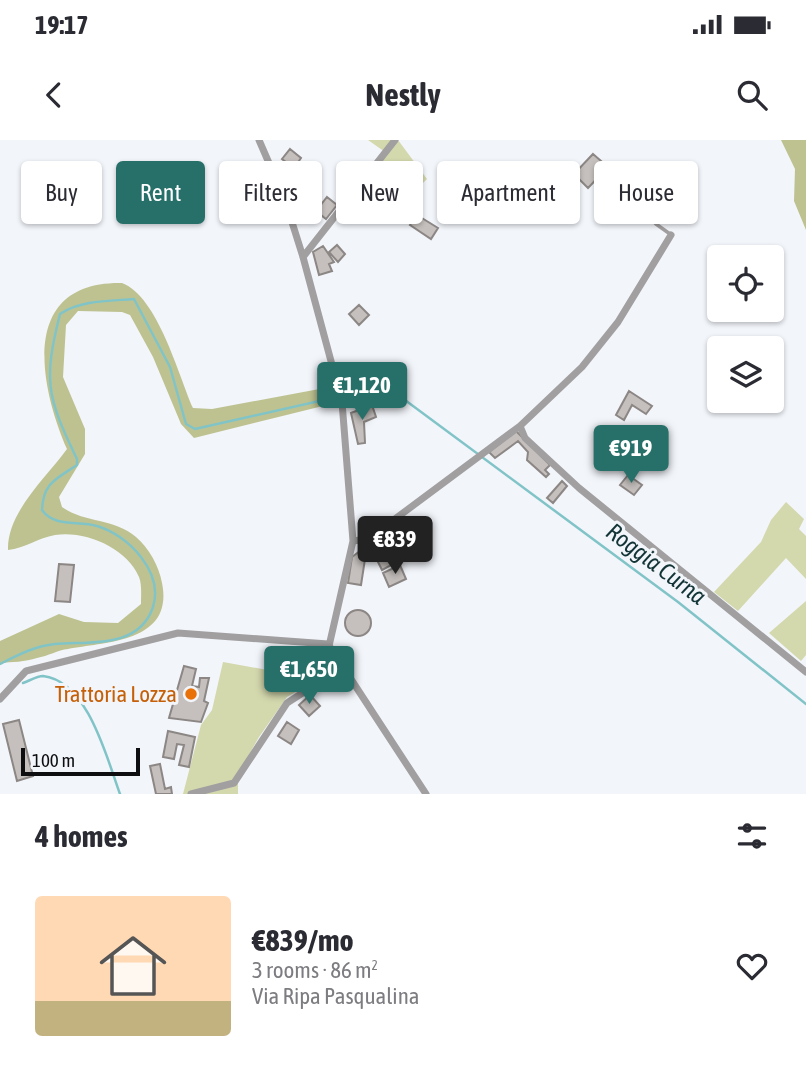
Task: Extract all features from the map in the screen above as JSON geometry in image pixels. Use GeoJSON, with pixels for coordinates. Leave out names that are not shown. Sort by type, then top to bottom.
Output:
{"type":"FeatureCollection","features":[{"type":"Feature","properties":{"kind":"street"},"geometry":{"type":"LineString","coordinates":[[191,794],[234,783],[242,775],[288,703],[321,681],[353,541],[342,402],[338,384],[285,200],[259,140]]}},
{"type":"Feature","properties":{"kind":"street"},"geometry":{"type":"LineString","coordinates":[[303,257],[395,140]]}},
{"type":"Feature","properties":{"kind":"street"},"geometry":{"type":"LineString","coordinates":[[353,541],[368,539],[520,426],[591,357],[618,322],[671,235]]}},
{"type":"Feature","properties":{"kind":"street"},"geometry":{"type":"LineString","coordinates":[[520,426],[525,438],[579,488],[806,672]]}},
{"type":"Feature","properties":{"kind":"street"},"geometry":{"type":"LineString","coordinates":[[0,699],[26,671],[178,633],[328,644]]}},
{"type":"Feature","properties":{"kind":"street"},"geometry":{"type":"LineString","coordinates":[[328,644],[426,794]]}},
{"type":"Feature","properties":{"kind":"lane"},"geometry":{"type":"LineString","coordinates":[[656,224],[671,235]]}},
{"type":"Feature","properties":{"kind":"green space"},"geometry":{"type":"Polygon","coordinates":[[[368,140],[398,140],[414,161],[378,161],[385,152],[368,140]]]}},
{"type":"Feature","properties":{"kind":"green space"},"geometry":{"type":"Polygon","coordinates":[[[781,140],[806,140],[806,230],[794,201],[795,169],[781,140]]]}},
{"type":"Feature","properties":{"kind":"green space"},"geometry":{"type":"Polygon","coordinates":[[[122,283],[135,291],[156,320],[193,408],[212,409],[330,387],[331,404],[194,438],[181,424],[153,357],[130,315],[122,312],[78,311],[66,325],[63,377],[85,429],[85,454],[59,497],[62,507],[71,512],[118,527],[141,541],[159,570],[163,602],[158,617],[148,628],[118,641],[64,650],[28,660],[0,663],[0,641],[59,614],[84,622],[118,623],[141,604],[140,580],[133,567],[115,550],[92,538],[55,535],[8,550],[9,536],[21,509],[67,449],[49,396],[45,368],[45,341],[52,318],[66,299],[89,287],[122,283]]]}},
{"type":"Feature","properties":{"kind":"green space"},"geometry":{"type":"Polygon","coordinates":[[[786,502],[804,519],[799,529],[806,536],[806,579],[786,558],[738,611],[714,592],[761,542],[771,520],[786,502]]]}},
{"type":"Feature","properties":{"kind":"green space"},"geometry":{"type":"Polygon","coordinates":[[[806,601],[806,655],[801,661],[769,633],[806,601]]]}},
{"type":"Feature","properties":{"kind":"green space"},"geometry":{"type":"Polygon","coordinates":[[[223,662],[318,679],[287,697],[259,737],[238,774],[238,794],[183,794],[201,725],[212,710],[223,662]]]}},
{"type":"Feature","properties":{"kind":"building"},"geometry":{"type":"Polygon","coordinates":[[[290,149],[301,158],[299,161],[282,159],[290,149]]]}},
{"type":"Feature","properties":{"kind":"building"},"geometry":{"type":"Polygon","coordinates":[[[593,154],[601,161],[594,161],[594,182],[588,188],[580,180],[580,168],[593,154]]]}},
{"type":"Feature","properties":{"kind":"building"},"geometry":{"type":"Polygon","coordinates":[[[327,197],[336,204],[326,219],[322,216],[322,203],[327,197]]]}},
{"type":"Feature","properties":{"kind":"building"},"geometry":{"type":"Polygon","coordinates":[[[423,219],[438,228],[431,239],[410,225],[423,224],[423,219]]]}},
{"type":"Feature","properties":{"kind":"building"},"geometry":{"type":"Polygon","coordinates":[[[337,245],[345,254],[338,262],[329,252],[337,245]]]}},
{"type":"Feature","properties":{"kind":"building"},"geometry":{"type":"Polygon","coordinates":[[[323,246],[334,262],[329,264],[332,271],[319,275],[313,252],[323,246]]]}},
{"type":"Feature","properties":{"kind":"building"},"geometry":{"type":"Polygon","coordinates":[[[359,305],[369,315],[359,325],[349,314],[359,305]]]}},
{"type":"Feature","properties":{"kind":"building"},"geometry":{"type":"Polygon","coordinates":[[[629,391],[652,406],[646,414],[632,405],[624,420],[616,415],[629,391]]]}},
{"type":"Feature","properties":{"kind":"building"},"geometry":{"type":"Polygon","coordinates":[[[372,405],[376,417],[364,422],[365,443],[358,444],[351,413],[372,405]]]}},
{"type":"Feature","properties":{"kind":"building"},"geometry":{"type":"Polygon","coordinates":[[[516,431],[550,465],[545,470],[549,474],[546,477],[527,460],[528,452],[518,441],[495,458],[489,452],[516,431]]]}},
{"type":"Feature","properties":{"kind":"building"},"geometry":{"type":"Polygon","coordinates":[[[628,475],[642,485],[634,495],[620,485],[628,475]]]}},
{"type":"Feature","properties":{"kind":"building"},"geometry":{"type":"Polygon","coordinates":[[[562,481],[567,486],[553,503],[547,498],[562,481]]]}},
{"type":"Feature","properties":{"kind":"building"},"geometry":{"type":"Polygon","coordinates":[[[377,538],[383,549],[365,559],[361,585],[348,583],[352,557],[377,538]]]}},
{"type":"Feature","properties":{"kind":"building"},"geometry":{"type":"Polygon","coordinates":[[[393,552],[398,561],[382,570],[377,560],[393,552]]]}},
{"type":"Feature","properties":{"kind":"building"},"geometry":{"type":"Polygon","coordinates":[[[59,564],[74,565],[70,602],[55,601],[59,564]]]}},
{"type":"Feature","properties":{"kind":"building"},"geometry":{"type":"Polygon","coordinates":[[[400,565],[406,579],[389,587],[383,573],[400,565]]]}},
{"type":"Feature","properties":{"kind":"building"},"geometry":{"type":"Polygon","coordinates":[[[358,610],[367,614],[371,623],[367,632],[358,636],[349,632],[345,623],[349,614],[358,610]]]}},
{"type":"Feature","properties":{"kind":"building","name":"Trattoria Lozza"},"geometry":{"type":"Polygon","coordinates":[[[184,666],[196,669],[192,686],[199,687],[200,678],[209,678],[204,701],[208,703],[201,722],[169,718],[184,666]]]}},
{"type":"Feature","properties":{"kind":"building"},"geometry":{"type":"Polygon","coordinates":[[[310,695],[320,706],[309,716],[299,705],[310,695]]]}},
{"type":"Feature","properties":{"kind":"building"},"geometry":{"type":"Polygon","coordinates":[[[19,720],[33,776],[17,781],[3,724],[19,720]]]}},
{"type":"Feature","properties":{"kind":"building"},"geometry":{"type":"Polygon","coordinates":[[[287,722],[299,730],[291,744],[278,736],[287,722]]]}},
{"type":"Feature","properties":{"kind":"building"},"geometry":{"type":"Polygon","coordinates":[[[168,731],[195,737],[189,767],[179,765],[184,745],[177,744],[174,759],[163,757],[168,731]]]}},
{"type":"Feature","properties":{"kind":"building"},"geometry":{"type":"Polygon","coordinates":[[[160,764],[165,789],[171,787],[172,794],[156,794],[150,766],[160,764]]]}},
{"type":"Feature","properties":{"kind":"waterway","name":"Roggia Curna"},"geometry":{"type":"LineString","coordinates":[[0,664],[27,651],[48,645],[98,642],[125,636],[146,621],[153,607],[153,581],[148,568],[131,546],[97,526],[53,519],[42,510],[48,488],[57,478],[77,465],[77,459],[59,420],[51,388],[51,356],[60,314],[86,304],[134,299],[170,367],[186,424],[195,429],[386,386],[678,602],[806,704]]}},
{"type":"Feature","properties":{"kind":"waterway","name":"Roggia Curna"},"geometry":{"type":"LineString","coordinates":[[23,683],[43,676],[59,681],[72,692],[94,724],[120,794]]}},
{"type":"Feature","properties":{"kind":"place","name":"Trattoria Lozza"},"geometry":{"type":"Point","coordinates":[191,694]}}]}
